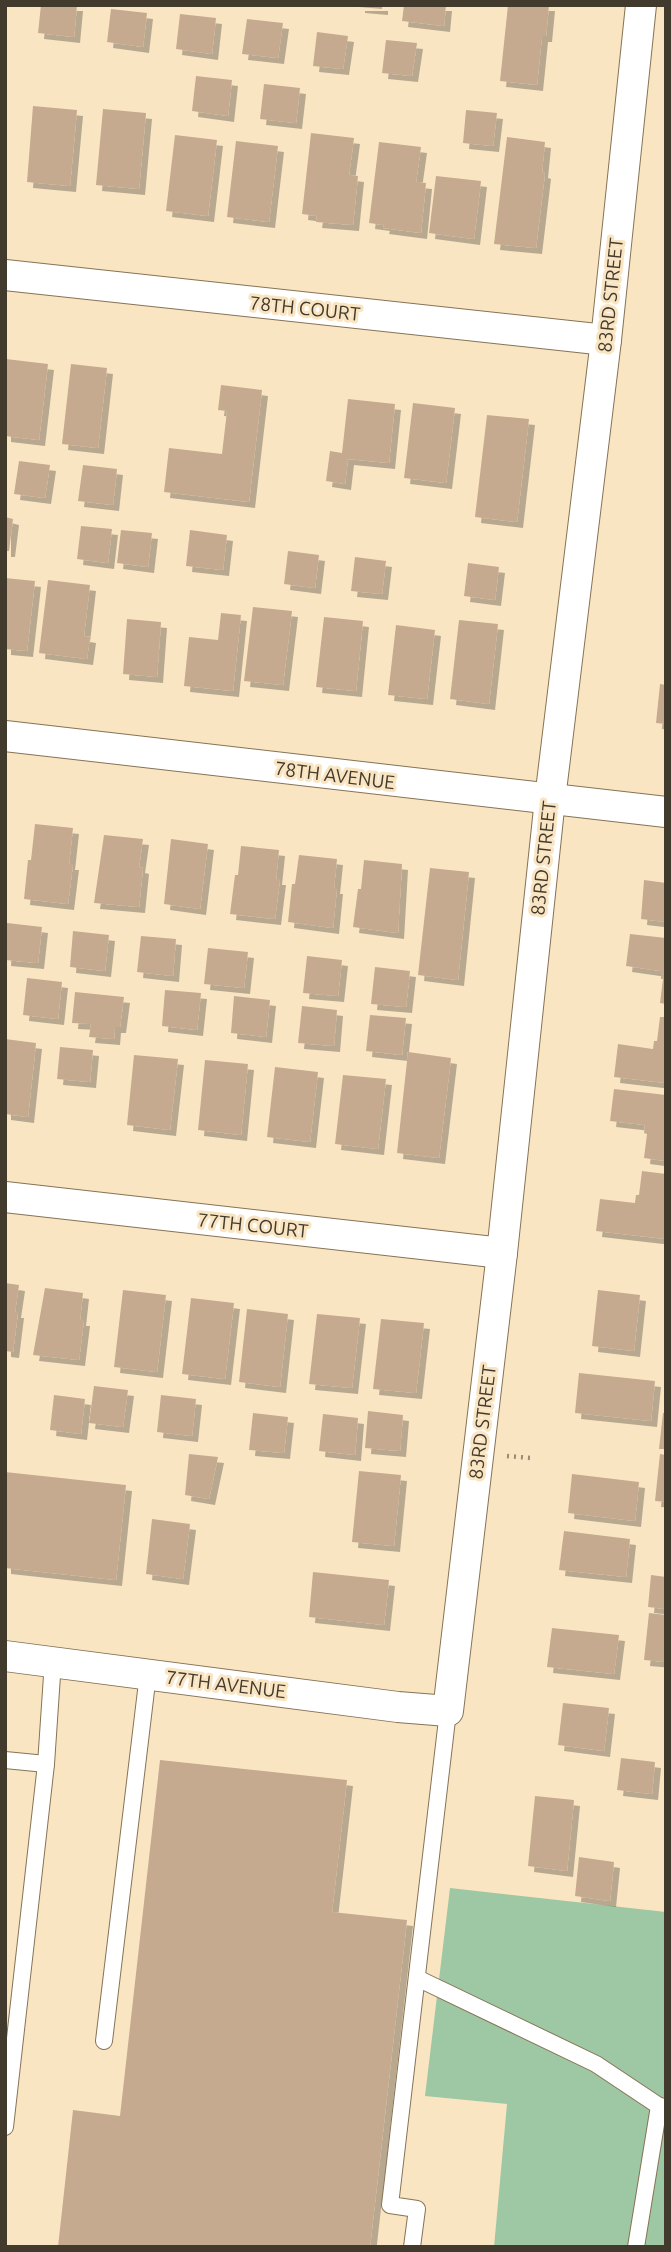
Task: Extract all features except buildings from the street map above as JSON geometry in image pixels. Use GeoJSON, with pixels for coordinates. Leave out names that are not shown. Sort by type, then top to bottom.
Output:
{"type":"FeatureCollection","features":[{"type":"Feature","properties":{"kind":"street","name":"83RD STREET"},"geometry":{"type":"LineString","coordinates":[[448,1711],[502,1253],[550,799],[606,340],[641,5]]}},
{"type":"Feature","properties":{"kind":"street","name":"78TH COURT"},"geometry":{"type":"LineString","coordinates":[[5,275],[606,340]]}},
{"type":"Feature","properties":{"kind":"street","name":"78TH AVENUE"},"geometry":{"type":"LineString","coordinates":[[5,736],[666,811]]}},
{"type":"Feature","properties":{"kind":"street","name":"77TH COURT"},"geometry":{"type":"LineString","coordinates":[[5,1197],[502,1253]]}},
{"type":"Feature","properties":{"kind":"street","name":"77TH AVENUE"},"geometry":{"type":"LineString","coordinates":[[5,1656],[398,1707],[448,1711]]}},
{"type":"Feature","properties":{"kind":"lane"},"geometry":{"type":"LineString","coordinates":[[5,2127],[46,1763],[53,1661]]}},
{"type":"Feature","properties":{"kind":"lane"},"geometry":{"type":"LineString","coordinates":[[104,2041],[148,1674]]}},
{"type":"Feature","properties":{"kind":"lane"},"geometry":{"type":"LineString","coordinates":[[412,2247],[417,2209],[390,2205],[448,1711]]}},
{"type":"Feature","properties":{"kind":"lane"},"geometry":{"type":"LineString","coordinates":[[5,1760],[46,1763]]}},
{"type":"Feature","properties":{"kind":"lane"},"geometry":{"type":"LineString","coordinates":[[417,1978],[596,2064],[662,2107],[636,2247]]}},
{"type":"Feature","properties":{"kind":"green space"},"geometry":{"type":"Polygon","coordinates":[[[450,1888],[666,1912],[666,2247],[494,2247],[507,2104],[425,2096],[450,1888]]]}}]}
